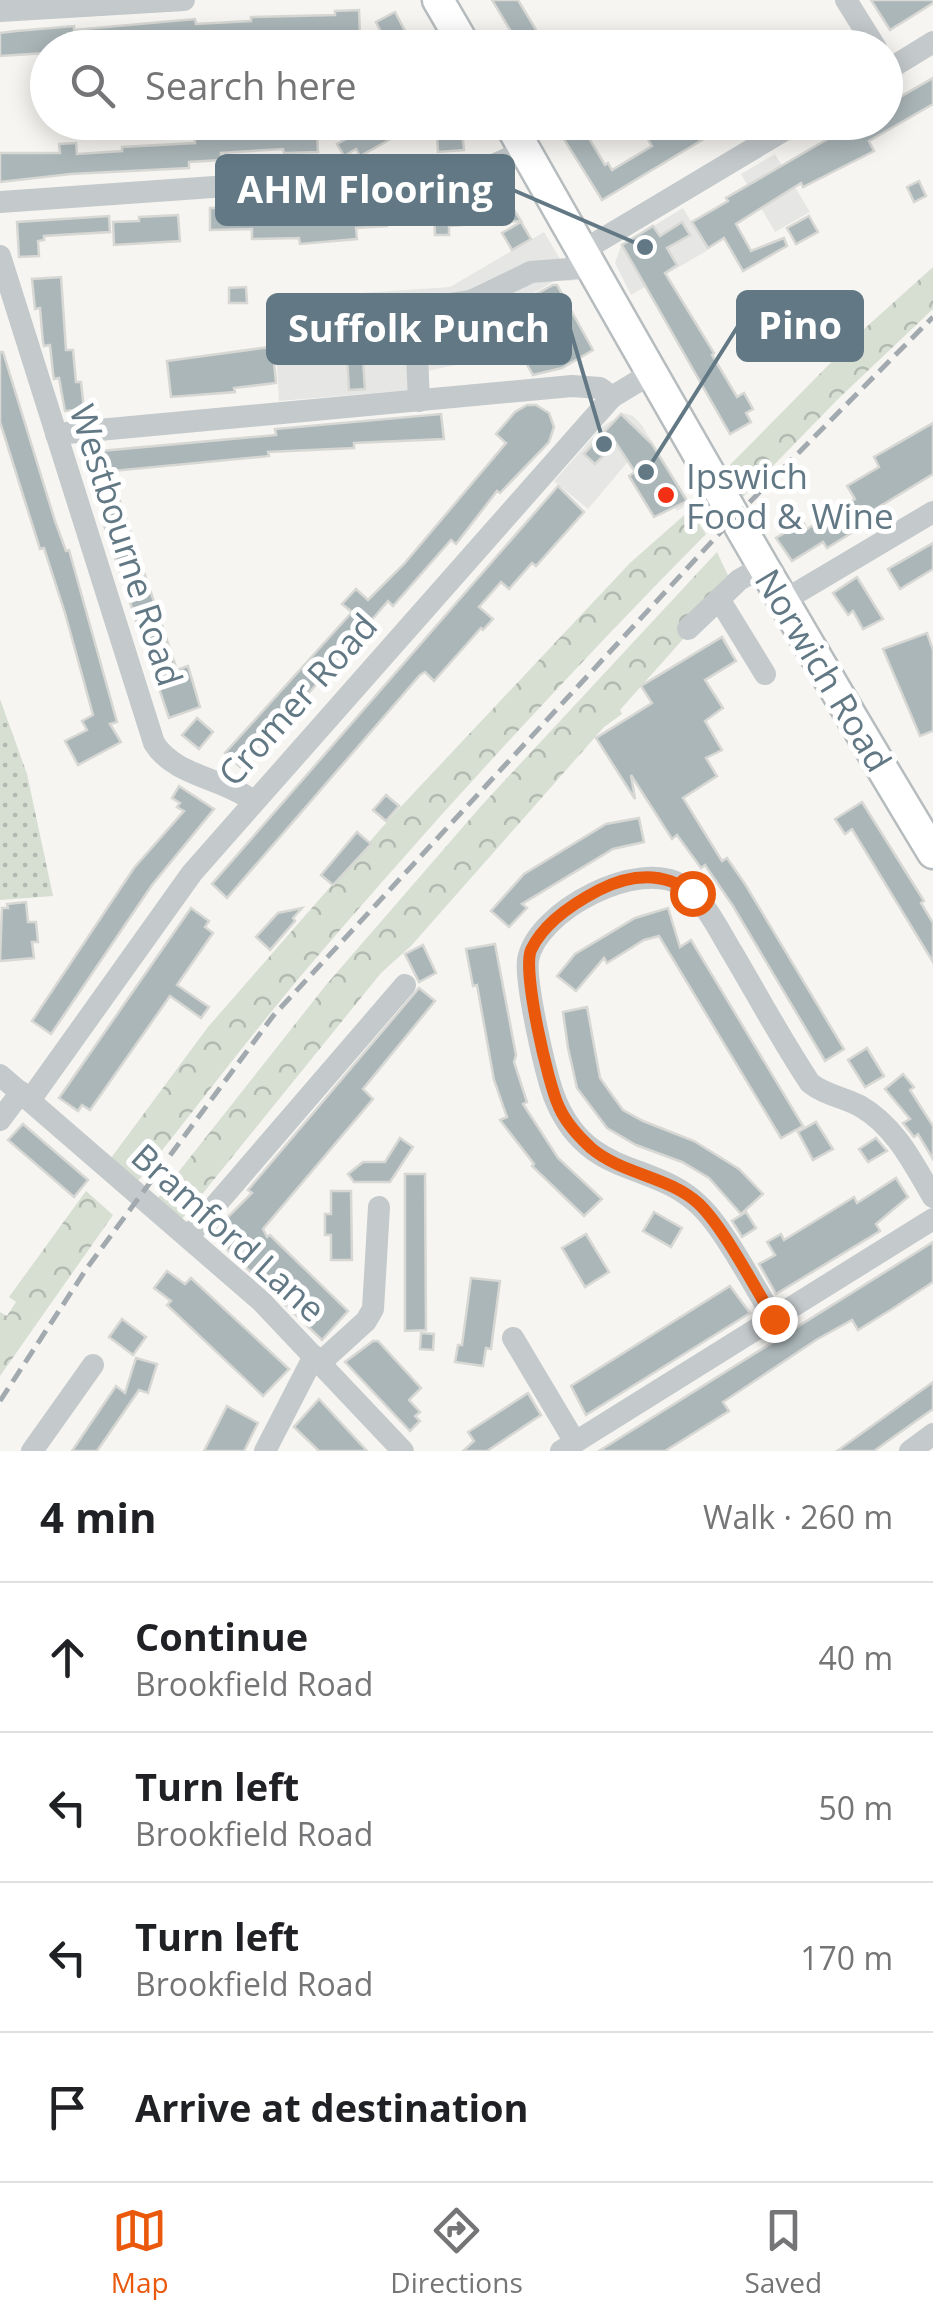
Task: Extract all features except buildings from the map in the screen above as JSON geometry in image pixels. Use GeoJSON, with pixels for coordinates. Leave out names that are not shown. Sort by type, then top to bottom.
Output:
{"type":"FeatureCollection","features":[{"type":"Feature","properties":{"kind":"main road"},"geometry":{"type":"LineString","coordinates":[[438,0],[456,30]]}},
{"type":"Feature","properties":{"kind":"main road","name":"Norwich Road"},"geometry":{"type":"LineString","coordinates":[[519,140],[650,374],[933,853]]}},
{"type":"Feature","properties":{"kind":"street"},"geometry":{"type":"LineString","coordinates":[[0,12],[184,0]]}},
{"type":"Feature","properties":{"kind":"street"},"geometry":{"type":"LineString","coordinates":[[846,0],[865,30]]}},
{"type":"Feature","properties":{"kind":"street"},"geometry":{"type":"LineString","coordinates":[[903,58],[933,42]]}},
{"type":"Feature","properties":{"kind":"street"},"geometry":{"type":"LineString","coordinates":[[418,401],[415,309],[471,301],[532,272],[573,271],[770,140]]}},
{"type":"Feature","properties":{"kind":"street"},"geometry":{"type":"LineString","coordinates":[[0,202],[486,168],[525,151]]}},
{"type":"Feature","properties":{"kind":"street","name":"Westbourne Road"},"geometry":{"type":"LineString","coordinates":[[0,256],[154,743],[172,762],[238,791],[253,802]]}},
{"type":"Feature","properties":{"kind":"street","name":"Cromer Road"},"geometry":{"type":"LineString","coordinates":[[0,1120],[25,1096],[180,888],[253,802],[612,397],[650,374]]}},
{"type":"Feature","properties":{"kind":"street"},"geometry":{"type":"LineString","coordinates":[[56,434],[572,386],[600,388],[612,397]]}},
{"type":"Feature","properties":{"kind":"street"},"geometry":{"type":"LineString","coordinates":[[784,601],[933,512]]}},
{"type":"Feature","properties":{"kind":"street"},"geometry":{"type":"LineString","coordinates":[[688,629],[739,580],[762,566]]}},
{"type":"Feature","properties":{"kind":"street"},"geometry":{"type":"LineString","coordinates":[[719,599],[765,674]]}},
{"type":"Feature","properties":{"kind":"street"},"geometry":{"type":"LineString","coordinates":[[774,1319],[700,1205],[677,1189],[605,1158],[581,1138],[560,1110],[552,1090],[528,971],[532,950],[552,923],[591,895],[617,883],[657,876],[683,886],[710,915],[810,1082],[860,1107],[887,1127],[933,1197]]}},
{"type":"Feature","properties":{"kind":"street"},"geometry":{"type":"LineString","coordinates":[[189,1236],[405,985]]}},
{"type":"Feature","properties":{"kind":"street","name":"Bramford Lane"},"geometry":{"type":"LineString","coordinates":[[0,1075],[261,1301],[403,1451]]}},
{"type":"Feature","properties":{"kind":"street"},"geometry":{"type":"LineString","coordinates":[[265,1451],[318,1359],[366,1321],[372,1309],[378,1207]]}},
{"type":"Feature","properties":{"kind":"street"},"geometry":{"type":"LineString","coordinates":[[513,1338],[568,1446],[933,1219]]}},
{"type":"Feature","properties":{"kind":"street"},"geometry":{"type":"LineString","coordinates":[[32,1451],[93,1365]]}},
{"type":"Feature","properties":{"kind":"street"},"geometry":{"type":"LineString","coordinates":[[910,1451],[933,1434]]}},
{"type":"Feature","properties":{"kind":"shaded area"},"geometry":{"type":"Polygon","coordinates":[[[775,154],[810,212],[775,232],[741,174],[775,154]]]}},
{"type":"Feature","properties":{"kind":"shaded area"},"geometry":{"type":"Polygon","coordinates":[[[683,208],[708,250],[631,295],[615,263],[621,246],[683,208]]]}},
{"type":"Feature","properties":{"kind":"shaded area"},"geometry":{"type":"Polygon","coordinates":[[[544,232],[573,281],[556,280],[484,322],[472,323],[478,360],[423,372],[426,389],[279,401],[273,299],[450,287],[544,232]]]}},
{"type":"Feature","properties":{"kind":"shaded area"},"geometry":{"type":"Polygon","coordinates":[[[624,413],[641,424],[690,503],[677,511],[641,446],[588,509],[554,481],[603,426],[624,413]]]}},
{"type":"Feature","properties":{"kind":"green space"},"geometry":{"type":"Polygon","coordinates":[[[933,267],[933,309],[737,503],[720,475],[864,329],[933,267]]]}},
{"type":"Feature","properties":{"kind":"green space"},"geometry":{"type":"Polygon","coordinates":[[[690,510],[706,534],[398,864],[279,1003],[138,1181],[111,1158],[208,1027],[393,815],[630,563],[690,510]]]}},
{"type":"Feature","properties":{"kind":"green space"},"geometry":{"type":"Polygon","coordinates":[[[717,552],[732,584],[620,710],[622,714],[604,727],[411,946],[381,973],[182,1219],[158,1198],[326,985],[482,805],[717,552]]]}},
{"type":"Feature","properties":{"kind":"green space"},"geometry":{"type":"Polygon","coordinates":[[[0,699],[27,774],[53,896],[0,900],[0,699]]]}},
{"type":"Feature","properties":{"kind":"green space"},"geometry":{"type":"Polygon","coordinates":[[[86,1191],[113,1215],[0,1376],[0,1312],[7,1316],[16,1302],[9,1297],[86,1191]]]}},
{"type":"Feature","properties":{"kind":"railway"},"geometry":{"type":"LineString","coordinates":[[0,1401],[87,1268],[273,1016],[729,523],[933,317]]}},
{"type":"Feature","properties":{"kind":"place","name":"AHM Flooring"},"geometry":{"type":"Point","coordinates":[645,247]}},
{"type":"Feature","properties":{"kind":"place","name":"Suffolk Punch"},"geometry":{"type":"Point","coordinates":[604,444]}},
{"type":"Feature","properties":{"kind":"place","name":"Pino"},"geometry":{"type":"Point","coordinates":[646,472]}},
{"type":"Feature","properties":{"kind":"place","name":"Ipswich Food & Wine"},"geometry":{"type":"Point","coordinates":[666,495]}},
{"type":"Feature","properties":{"kind":"route"},"geometry":{"type":"LineString","coordinates":[[692,893],[675,881],[657,876],[603,888],[542,933],[529,956],[529,979],[552,1090],[573,1130],[614,1164],[677,1189],[700,1205],[774,1319]]}}]}
